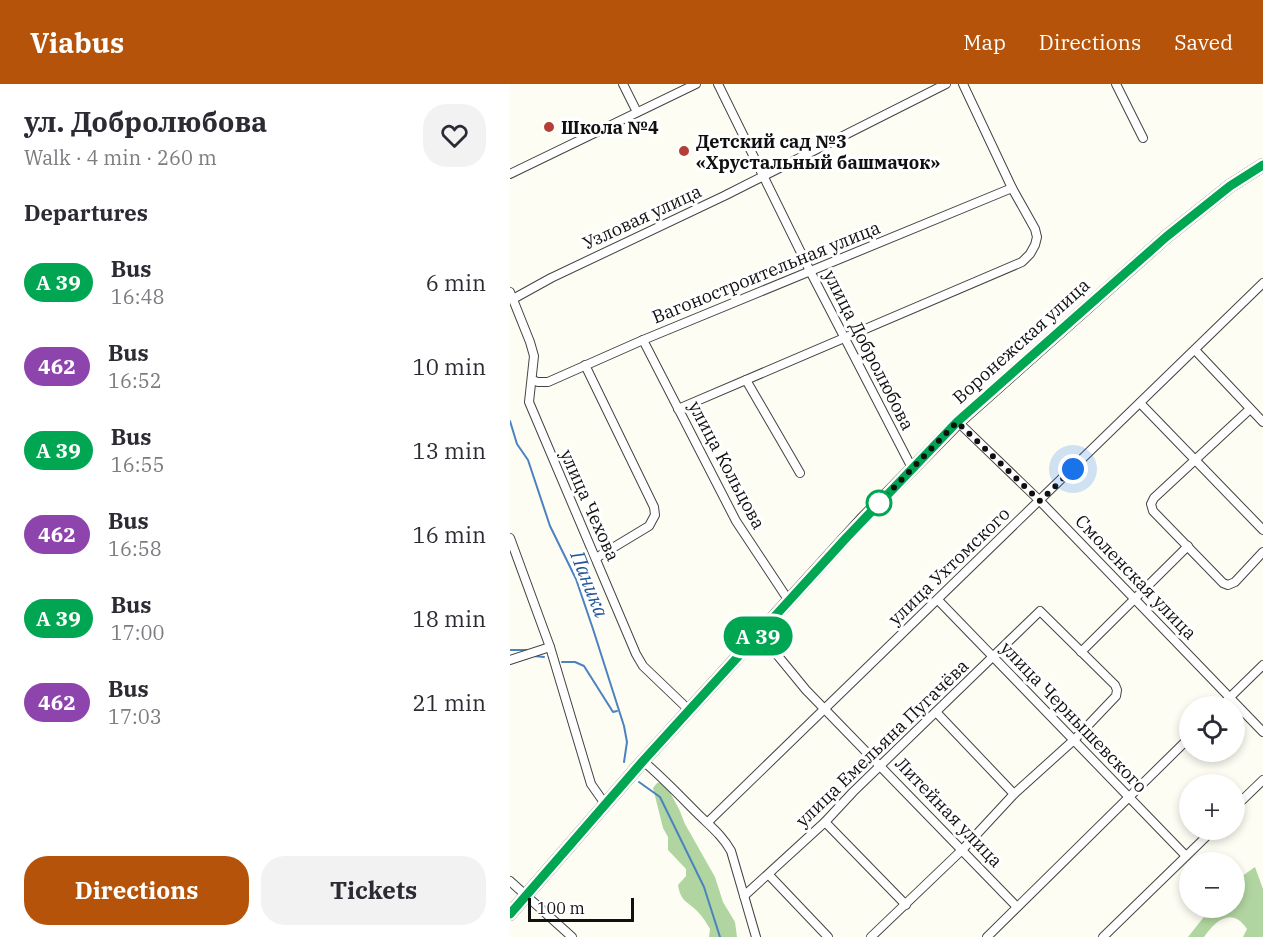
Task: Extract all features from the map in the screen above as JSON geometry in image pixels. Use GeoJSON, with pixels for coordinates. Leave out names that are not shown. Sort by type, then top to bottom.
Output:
{"type":"FeatureCollection","features":[{"type":"Feature","properties":{"kind":"street"},"geometry":{"type":"LineString","coordinates":[[623,84],[637,112]]}},
{"type":"Feature","properties":{"kind":"street"},"geometry":{"type":"LineString","coordinates":[[510,174],[696,84]]}},
{"type":"Feature","properties":{"kind":"street","name":"улица Добролюбова"},"geometry":{"type":"LineString","coordinates":[[718,84],[810,271],[912,468]]}},
{"type":"Feature","properties":{"kind":"street","name":"Узловая улица"},"geometry":{"type":"LineString","coordinates":[[512,296],[724,196],[946,84]]}},
{"type":"Feature","properties":{"kind":"street"},"geometry":{"type":"LineString","coordinates":[[678,409],[1022,262],[1030,254],[1037,237],[1035,229],[1012,188],[963,84]]}},
{"type":"Feature","properties":{"kind":"street"},"geometry":{"type":"LineString","coordinates":[[1116,84],[1143,138]]}},
{"type":"Feature","properties":{"kind":"street","name":"Воронежская улица"},"geometry":{"type":"LineString","coordinates":[[510,914],[643,761],[957,422],[1166,237],[1230,186],[1263,165]]}},
{"type":"Feature","properties":{"kind":"street","name":"Вагоностроительная улица"},"geometry":{"type":"LineString","coordinates":[[532,380],[548,382],[643,340],[1012,188]]}},
{"type":"Feature","properties":{"kind":"street","name":"улица Ухтомского"},"geometry":{"type":"LineString","coordinates":[[708,822],[1263,283]]}},
{"type":"Feature","properties":{"kind":"street","name":"улица Чехова"},"geometry":{"type":"LineString","coordinates":[[512,296],[534,356],[529,402],[568,499],[596,558],[628,638],[643,666],[690,711]]}},
{"type":"Feature","properties":{"kind":"street","name":"улица Кольцова"},"geometry":{"type":"LineString","coordinates":[[643,340],[736,520],[789,601]]}},
{"type":"Feature","properties":{"kind":"street"},"geometry":{"type":"LineString","coordinates":[[1195,351],[1263,422]]}},
{"type":"Feature","properties":{"kind":"street"},"geometry":{"type":"LineString","coordinates":[[585,365],[654,507],[655,515],[649,526],[596,558]]}},
{"type":"Feature","properties":{"kind":"street"},"geometry":{"type":"LineString","coordinates":[[746,380],[800,473]]}},
{"type":"Feature","properties":{"kind":"street"},"geometry":{"type":"LineString","coordinates":[[1140,403],[1263,530]]}},
{"type":"Feature","properties":{"kind":"street"},"geometry":{"type":"LineString","coordinates":[[1250,409],[1194,459],[1154,498],[1151,504],[1154,511],[1220,580],[1228,585],[1235,582],[1263,552]]}},
{"type":"Feature","properties":{"kind":"street","name":"Смоленская улица"},"geometry":{"type":"LineString","coordinates":[[957,422],[1040,501],[1228,696]]}},
{"type":"Feature","properties":{"kind":"street"},"geometry":{"type":"LineString","coordinates":[[510,538],[550,647],[591,784],[605,804]]}},
{"type":"Feature","properties":{"kind":"street"},"geometry":{"type":"LineString","coordinates":[[871,937],[963,849],[1014,794],[1075,739],[1116,696],[1115,685],[1081,652],[1188,546]]}},
{"type":"Feature","properties":{"kind":"street","name":"улица Чернышевского"},"geometry":{"type":"LineString","coordinates":[[938,600],[1182,852]]}},
{"type":"Feature","properties":{"kind":"street","name":"улица Емельяна Пугачёва"},"geometry":{"type":"LineString","coordinates":[[744,896],[825,822],[1040,611],[1081,652]]}},
{"type":"Feature","properties":{"kind":"street","name":"Литейная улица"},"geometry":{"type":"LineString","coordinates":[[760,634],[790,673],[1017,907]]}},
{"type":"Feature","properties":{"kind":"street"},"geometry":{"type":"LineString","coordinates":[[510,660],[550,647]]}},
{"type":"Feature","properties":{"kind":"street"},"geometry":{"type":"LineString","coordinates":[[1232,696],[1263,666]]}},
{"type":"Feature","properties":{"kind":"street"},"geometry":{"type":"LineString","coordinates":[[936,712],[1014,794]]}},
{"type":"Feature","properties":{"kind":"street","name":"Смоленская улица"},"geometry":{"type":"LineString","coordinates":[[1245,713],[1263,732]]}},
{"type":"Feature","properties":{"kind":"street"},"geometry":{"type":"LineString","coordinates":[[987,937],[1179,747]]}},
{"type":"Feature","properties":{"kind":"street"},"geometry":{"type":"LineString","coordinates":[[643,761],[667,781],[708,822],[731,851],[756,937]]}},
{"type":"Feature","properties":{"kind":"street"},"geometry":{"type":"LineString","coordinates":[[1245,797],[1263,780]]}},
{"type":"Feature","properties":{"kind":"street"},"geometry":{"type":"LineString","coordinates":[[825,822],[906,905]]}},
{"type":"Feature","properties":{"kind":"street"},"geometry":{"type":"LineString","coordinates":[[1190,852],[1203,840]]}},
{"type":"Feature","properties":{"kind":"street"},"geometry":{"type":"LineString","coordinates":[[1103,937],[1179,863]]}},
{"type":"Feature","properties":{"kind":"street"},"geometry":{"type":"LineString","coordinates":[[769,875],[828,937]]}},
{"type":"Feature","properties":{"kind":"street"},"geometry":{"type":"LineString","coordinates":[[510,881],[572,937]]}},
{"type":"Feature","properties":{"kind":"green space"},"geometry":{"type":"Polygon","coordinates":[[[662,782],[666,785],[715,877],[723,902],[735,922],[737,937],[709,937],[710,929],[705,921],[681,895],[678,885],[686,876],[686,869],[668,850],[668,837],[663,828],[653,788],[657,783],[662,782]]]}},
{"type":"Feature","properties":{"kind":"green space"},"geometry":{"type":"Polygon","coordinates":[[[1255,867],[1263,889],[1263,937],[1243,937],[1247,929],[1236,918],[1245,918],[1245,874],[1255,867]]]}},
{"type":"Feature","properties":{"kind":"green space"},"geometry":{"type":"Polygon","coordinates":[[[1203,918],[1224,918],[1218,921],[1204,937],[1188,937],[1203,918]]]}},
{"type":"Feature","properties":{"kind":"waterway","name":"Паника"},"geometry":{"type":"LineString","coordinates":[[510,421],[517,444],[528,460],[550,526],[576,579],[593,629],[624,726],[627,742],[624,762]]}},
{"type":"Feature","properties":{"kind":"waterway"},"geometry":{"type":"LineString","coordinates":[[510,650],[530,650]]}},
{"type":"Feature","properties":{"kind":"waterway"},"geometry":{"type":"LineString","coordinates":[[533,654],[544,657]]}},
{"type":"Feature","properties":{"kind":"waterway"},"geometry":{"type":"LineString","coordinates":[[562,662],[575,662],[584,666],[613,712],[617,711]]}},
{"type":"Feature","properties":{"kind":"waterway","name":"Паника"},"geometry":{"type":"LineString","coordinates":[[639,782],[660,797],[704,887],[720,937]]}},
{"type":"Feature","properties":{"kind":"bus line"},"geometry":{"type":"LineString","coordinates":[[510,914],[643,761],[847,537],[957,422],[1092,300],[1166,237],[1230,186],[1263,165]]}},
{"type":"Feature","properties":{"kind":"place","name":"Школа №4"},"geometry":{"type":"Point","coordinates":[549,127]}},
{"type":"Feature","properties":{"kind":"place","name":"Детский сад №3 «Хрустальный башмачок»"},"geometry":{"type":"Point","coordinates":[684,151]}},
{"type":"Feature","properties":{"kind":"route"},"geometry":{"type":"LineString","coordinates":[[879,503],[957,422],[1040,501],[1073,469]]}}]}
